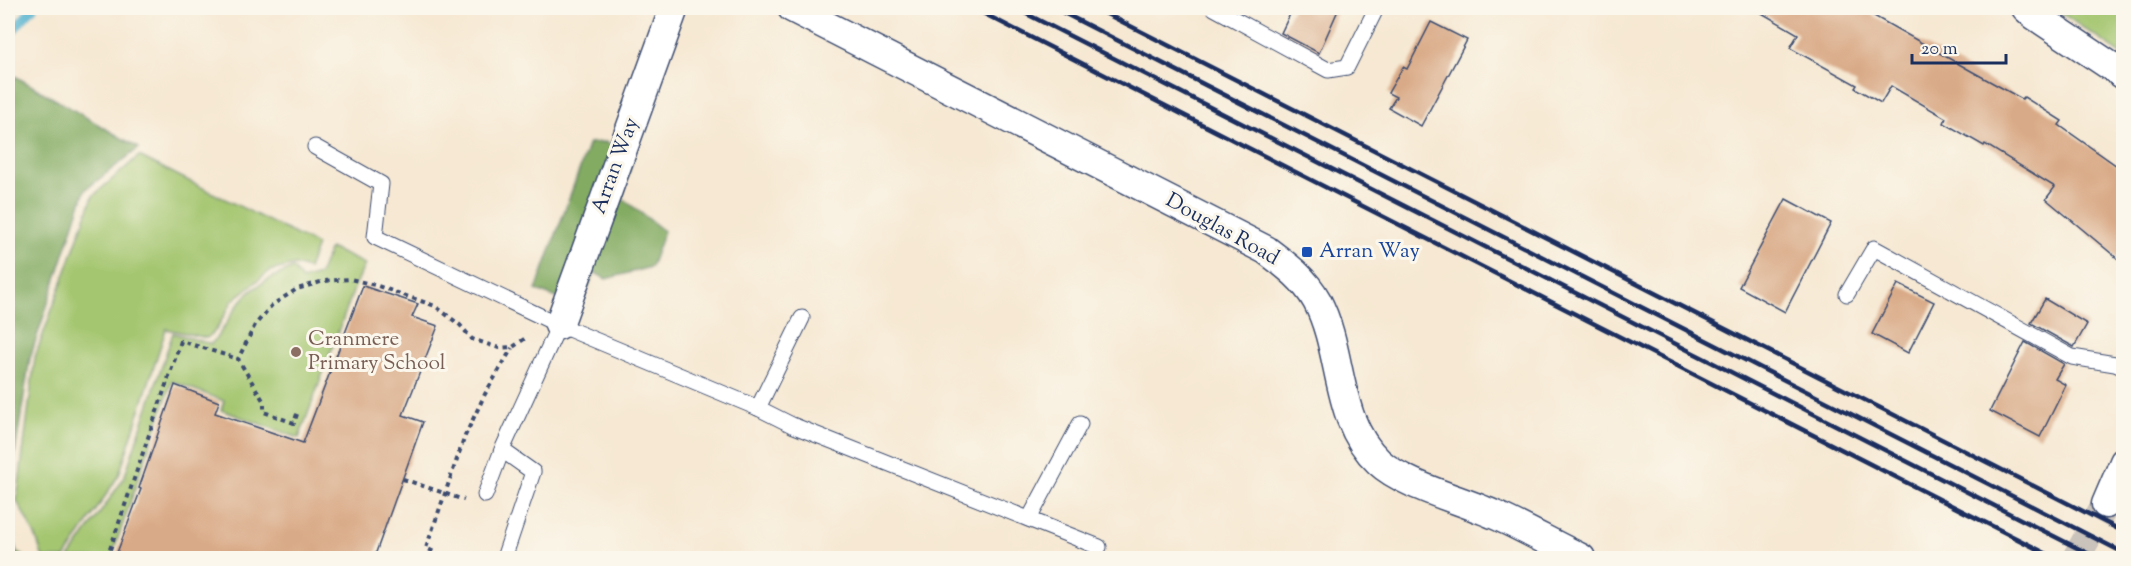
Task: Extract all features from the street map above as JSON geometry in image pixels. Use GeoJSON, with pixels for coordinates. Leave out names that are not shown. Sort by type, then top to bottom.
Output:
{"type":"FeatureCollection","features":[{"type":"Feature","properties":{"kind":"street","name":"Arran Way"},"geometry":{"type":"LineString","coordinates":[[550,321],[674,8]]}},
{"type":"Feature","properties":{"kind":"street","name":"Douglas Road"},"geometry":{"type":"LineString","coordinates":[[792,8],[1266,250],[1297,273],[1317,301],[1330,334],[1348,410],[1359,436],[1379,463],[1412,482],[1496,515],[1581,558]]}},
{"type":"Feature","properties":{"kind":"street"},"geometry":{"type":"LineString","coordinates":[[2026,8],[2124,75]]}},
{"type":"Feature","properties":{"kind":"street"},"geometry":{"type":"LineString","coordinates":[[2106,504],[2124,462]]}},
{"type":"Feature","properties":{"kind":"lane"},"geometry":{"type":"LineString","coordinates":[[1214,8],[1328,70],[1347,67],[1374,13]]}},
{"type":"Feature","properties":{"kind":"lane"},"geometry":{"type":"LineString","coordinates":[[315,147],[381,184],[375,237],[550,321],[758,408],[792,425],[1099,547]]}},
{"type":"Feature","properties":{"kind":"lane"},"geometry":{"type":"LineString","coordinates":[[1847,294],[1874,248],[2072,357],[2115,364],[2124,368]]}},
{"type":"Feature","properties":{"kind":"lane"},"geometry":{"type":"LineString","coordinates":[[758,408],[802,318]]}},
{"type":"Feature","properties":{"kind":"lane"},"geometry":{"type":"LineString","coordinates":[[485,495],[550,321]]}},
{"type":"Feature","properties":{"kind":"lane"},"geometry":{"type":"LineString","coordinates":[[1029,519],[1080,424]]}},
{"type":"Feature","properties":{"kind":"lane"},"geometry":{"type":"LineString","coordinates":[[502,450],[533,472],[504,558]]}},
{"type":"Feature","properties":{"kind":"path"},"geometry":{"type":"LineString","coordinates":[[238,359],[255,326],[272,305],[297,289],[324,281],[350,279],[375,285],[435,306],[460,325],[472,339],[499,348],[513,347]]}},
{"type":"Feature","properties":{"kind":"path"},"geometry":{"type":"LineString","coordinates":[[433,558],[436,552],[426,548],[465,436],[485,394],[513,347],[550,321]]}},
{"type":"Feature","properties":{"kind":"path"},"geometry":{"type":"LineString","coordinates":[[106,558],[181,341],[238,359],[264,402],[264,412],[294,423],[297,414]]}},
{"type":"Feature","properties":{"kind":"path"},"geometry":{"type":"LineString","coordinates":[[403,479],[470,502]]}},
{"type":"Feature","properties":{"kind":"green space"},"geometry":{"type":"Polygon","coordinates":[[[2054,8],[2123,8],[2123,55],[2054,8]]]}},
{"type":"Feature","properties":{"kind":"green space"},"geometry":{"type":"Polygon","coordinates":[[[8,72],[139,148],[85,190],[30,358],[8,497],[8,72]]]}},
{"type":"Feature","properties":{"kind":"green space"},"geometry":{"type":"Polygon","coordinates":[[[605,142],[633,158],[622,198],[664,231],[651,267],[606,279],[594,272],[584,299],[557,298],[536,290],[589,143],[605,142]]]}},
{"type":"Feature","properties":{"kind":"green space"},"geometry":{"type":"Polygon","coordinates":[[[139,156],[317,245],[308,269],[295,265],[270,271],[233,300],[216,330],[207,338],[166,329],[119,475],[65,558],[43,558],[36,537],[17,501],[35,357],[93,196],[139,156]]]}},
{"type":"Feature","properties":{"kind":"green space"},"geometry":{"type":"Polygon","coordinates":[[[330,248],[365,264],[299,438],[221,410],[224,401],[172,381],[111,558],[69,558],[124,478],[173,333],[211,344],[238,305],[256,287],[293,268],[302,280],[319,275],[330,248]]]}},
{"type":"Feature","properties":{"kind":"green space"},"geometry":{"type":"Polygon","coordinates":[[[8,521],[16,551],[26,558],[8,558],[8,521]]]}},
{"type":"Feature","properties":{"kind":"building"},"geometry":{"type":"Polygon","coordinates":[[[1293,8],[1339,8],[1319,53],[1281,33],[1293,8]]]}},
{"type":"Feature","properties":{"kind":"building"},"geometry":{"type":"Polygon","coordinates":[[[1753,8],[1860,8],[2022,99],[2024,97],[2062,121],[2059,125],[2124,171],[2124,264],[2046,199],[2055,187],[1985,144],[1984,146],[1944,123],[1946,118],[1891,86],[1881,103],[1855,88],[1857,85],[1790,48],[1798,34],[1753,8]]]}},
{"type":"Feature","properties":{"kind":"building"},"geometry":{"type":"Polygon","coordinates":[[[1431,22],[1467,40],[1421,126],[1389,108],[1396,97],[1388,93],[1403,67],[1407,69],[1431,22]]]}},
{"type":"Feature","properties":{"kind":"building"},"geometry":{"type":"Polygon","coordinates":[[[1786,199],[1831,223],[1785,312],[1739,287],[1786,199]]]}},
{"type":"Feature","properties":{"kind":"building"},"geometry":{"type":"Polygon","coordinates":[[[1898,284],[1934,302],[1908,353],[1872,334],[1898,284]]]}},
{"type":"Feature","properties":{"kind":"building","name":"Cranmere Primary School"},"geometry":{"type":"Polygon","coordinates":[[[363,286],[418,304],[412,317],[438,326],[403,415],[423,422],[374,558],[115,558],[141,489],[139,488],[175,385],[219,402],[215,413],[303,443],[363,286]]]}},
{"type":"Feature","properties":{"kind":"building"},"geometry":{"type":"Polygon","coordinates":[[[2045,299],[2087,324],[2074,347],[2031,323],[2045,299]]]}},
{"type":"Feature","properties":{"kind":"building"},"geometry":{"type":"Polygon","coordinates":[[[2025,342],[2064,364],[2055,379],[2066,385],[2040,437],[1990,411],[2025,342]]]}},
{"type":"Feature","properties":{"kind":"waterway"},"geometry":{"type":"LineString","coordinates":[[8,36],[33,8]]}},
{"type":"Feature","properties":{"kind":"tunnel"},"geometry":{"type":"LineString","coordinates":[[2076,558],[2106,504]]}},
{"type":"Feature","properties":{"kind":"railway"},"geometry":{"type":"LineString","coordinates":[[973,8],[2055,558]]}},
{"type":"Feature","properties":{"kind":"railway"},"geometry":{"type":"LineString","coordinates":[[1015,8],[2097,558]]}},
{"type":"Feature","properties":{"kind":"railway"},"geometry":{"type":"LineString","coordinates":[[1054,8],[2124,553]]}},
{"type":"Feature","properties":{"kind":"railway"},"geometry":{"type":"LineString","coordinates":[[1095,8],[2124,532]]}},
{"type":"Feature","properties":{"kind":"place","name":"Arran Way"},"geometry":{"type":"Point","coordinates":[1307,252]}},
{"type":"Feature","properties":{"kind":"place","name":"Cranmere Primary School"},"geometry":{"type":"Point","coordinates":[296,352]}}]}
